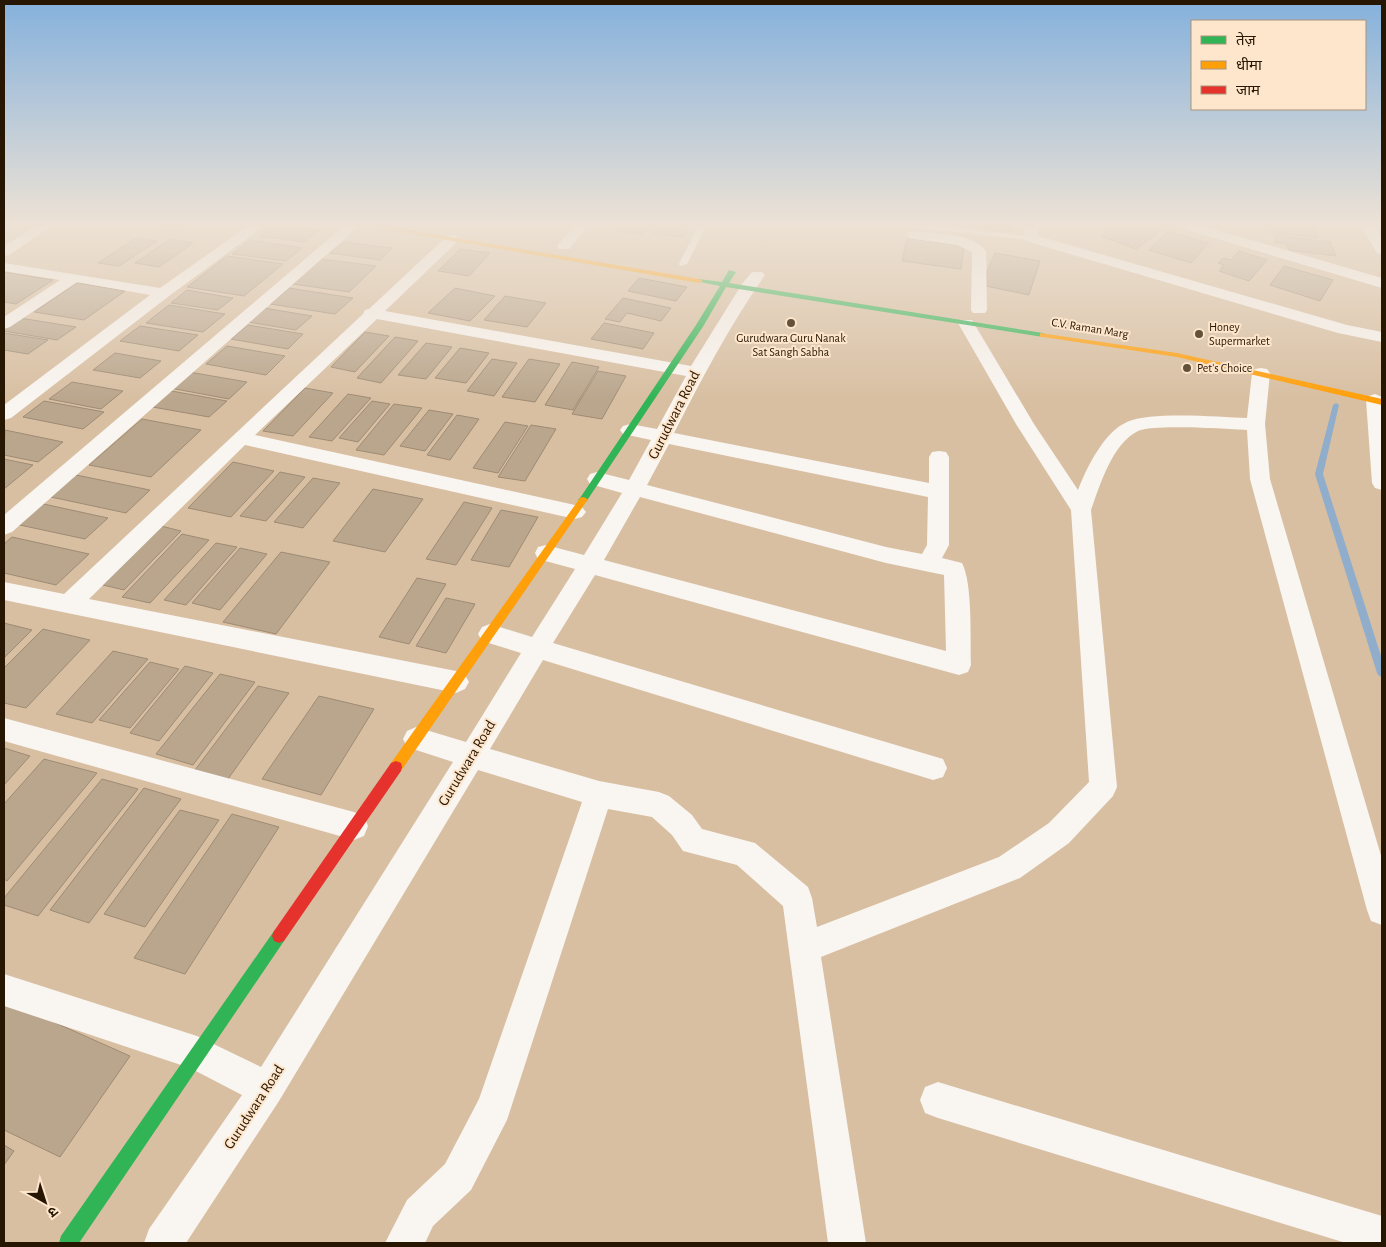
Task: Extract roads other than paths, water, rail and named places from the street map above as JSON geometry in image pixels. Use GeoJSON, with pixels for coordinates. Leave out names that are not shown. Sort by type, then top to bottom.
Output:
{"type":"FeatureCollection","features":[{"type":"Feature","properties":{"kind":"main road","name":"C.V. Raman Marg"},"geometry":{"type":"LineString","coordinates":[[721,284],[745,289],[976,313],[1261,373],[1379,401]]}},
{"type":"Feature","properties":{"kind":"main road"},"geometry":{"type":"LineString","coordinates":[[68,1243],[354,826],[575,512],[672,368],[725,285]]}},
{"type":"Feature","properties":{"kind":"street"},"geometry":{"type":"LineString","coordinates":[[4,324],[63,284]]}},
{"type":"Feature","properties":{"kind":"street"},"geometry":{"type":"LineString","coordinates":[[114,284],[163,293]]}},
{"type":"Feature","properties":{"kind":"street"},"geometry":{"type":"LineString","coordinates":[[4,414],[175,284]]}},
{"type":"Feature","properties":{"kind":"street"},"geometry":{"type":"LineString","coordinates":[[4,527],[285,284]]}},
{"type":"Feature","properties":{"kind":"street"},"geometry":{"type":"LineString","coordinates":[[68,605],[372,313],[399,284]]}},
{"type":"Feature","properties":{"kind":"street","name":"Gurudwara Road"},"geometry":{"type":"LineString","coordinates":[[163,1243],[267,1089],[499,709],[590,565],[664,436],[694,373],[745,289],[751,284]]}},
{"type":"Feature","properties":{"kind":"street"},"geometry":{"type":"LineString","coordinates":[[977,284],[976,313],[1026,424],[1081,510]]}},
{"type":"Feature","properties":{"kind":"street"},"geometry":{"type":"LineString","coordinates":[[1200,284],[1344,329],[1382,337]]}},
{"type":"Feature","properties":{"kind":"street"},"geometry":{"type":"LineString","coordinates":[[372,313],[694,373]]}},
{"type":"Feature","properties":{"kind":"street"},"geometry":{"type":"LineString","coordinates":[[1261,373],[1256,424],[1260,479],[1382,910]]}},
{"type":"Feature","properties":{"kind":"street"},"geometry":{"type":"LineString","coordinates":[[1379,401],[1382,483]]}},
{"type":"Feature","properties":{"kind":"street"},"geometry":{"type":"LineString","coordinates":[[803,948],[1009,868],[1060,832],[1103,787],[1081,510],[1096,469],[1114,441],[1134,426],[1162,422],[1256,424]]}},
{"type":"Feature","properties":{"kind":"street"},"geometry":{"type":"LineString","coordinates":[[630,430],[938,492]]}},
{"type":"Feature","properties":{"kind":"street"},"geometry":{"type":"LineString","coordinates":[[241,438],[575,512]]}},
{"type":"Feature","properties":{"kind":"street"},"geometry":{"type":"LineString","coordinates":[[929,563],[938,545],[938,457]]}},
{"type":"Feature","properties":{"kind":"street"},"geometry":{"type":"LineString","coordinates":[[546,553],[959,666],[957,592],[954,569],[886,555],[597,479]]}},
{"type":"Feature","properties":{"kind":"street"},"geometry":{"type":"LineString","coordinates":[[4,591],[456,682]]}},
{"type":"Feature","properties":{"kind":"street"},"geometry":{"type":"LineString","coordinates":[[490,634],[933,768]]}},
{"type":"Feature","properties":{"kind":"street"},"geometry":{"type":"LineString","coordinates":[[4,729],[354,826]]}},
{"type":"Feature","properties":{"kind":"street"},"geometry":{"type":"LineString","coordinates":[[416,739],[599,794],[659,805],[682,825],[693,841],[745,853],[797,898],[847,1243]]}},
{"type":"Feature","properties":{"kind":"street"},"geometry":{"type":"LineString","coordinates":[[404,1243],[420,1213],[458,1177],[494,1107],[599,794]]}},
{"type":"Feature","properties":{"kind":"street"},"geometry":{"type":"LineString","coordinates":[[4,991],[197,1053],[267,1089]]}},
{"type":"Feature","properties":{"kind":"street"},"geometry":{"type":"LineString","coordinates":[[938,1100],[1382,1235]]}},
{"type":"Feature","properties":{"kind":"waterway"},"geometry":{"type":"LineString","coordinates":[[1336,405],[1319,474],[1382,673]]}},
{"type":"Feature","properties":{"kind":"place","name":"Gurudwara Guru Nanak Sat Sangh Sabha"},"geometry":{"type":"Point","coordinates":[791,323]}},
{"type":"Feature","properties":{"kind":"place","name":"Honey Supermarket"},"geometry":{"type":"Point","coordinates":[1199,334]}},
{"type":"Feature","properties":{"kind":"place","name":"Pet's Choice"},"geometry":{"type":"Point","coordinates":[1187,368]}}]}
